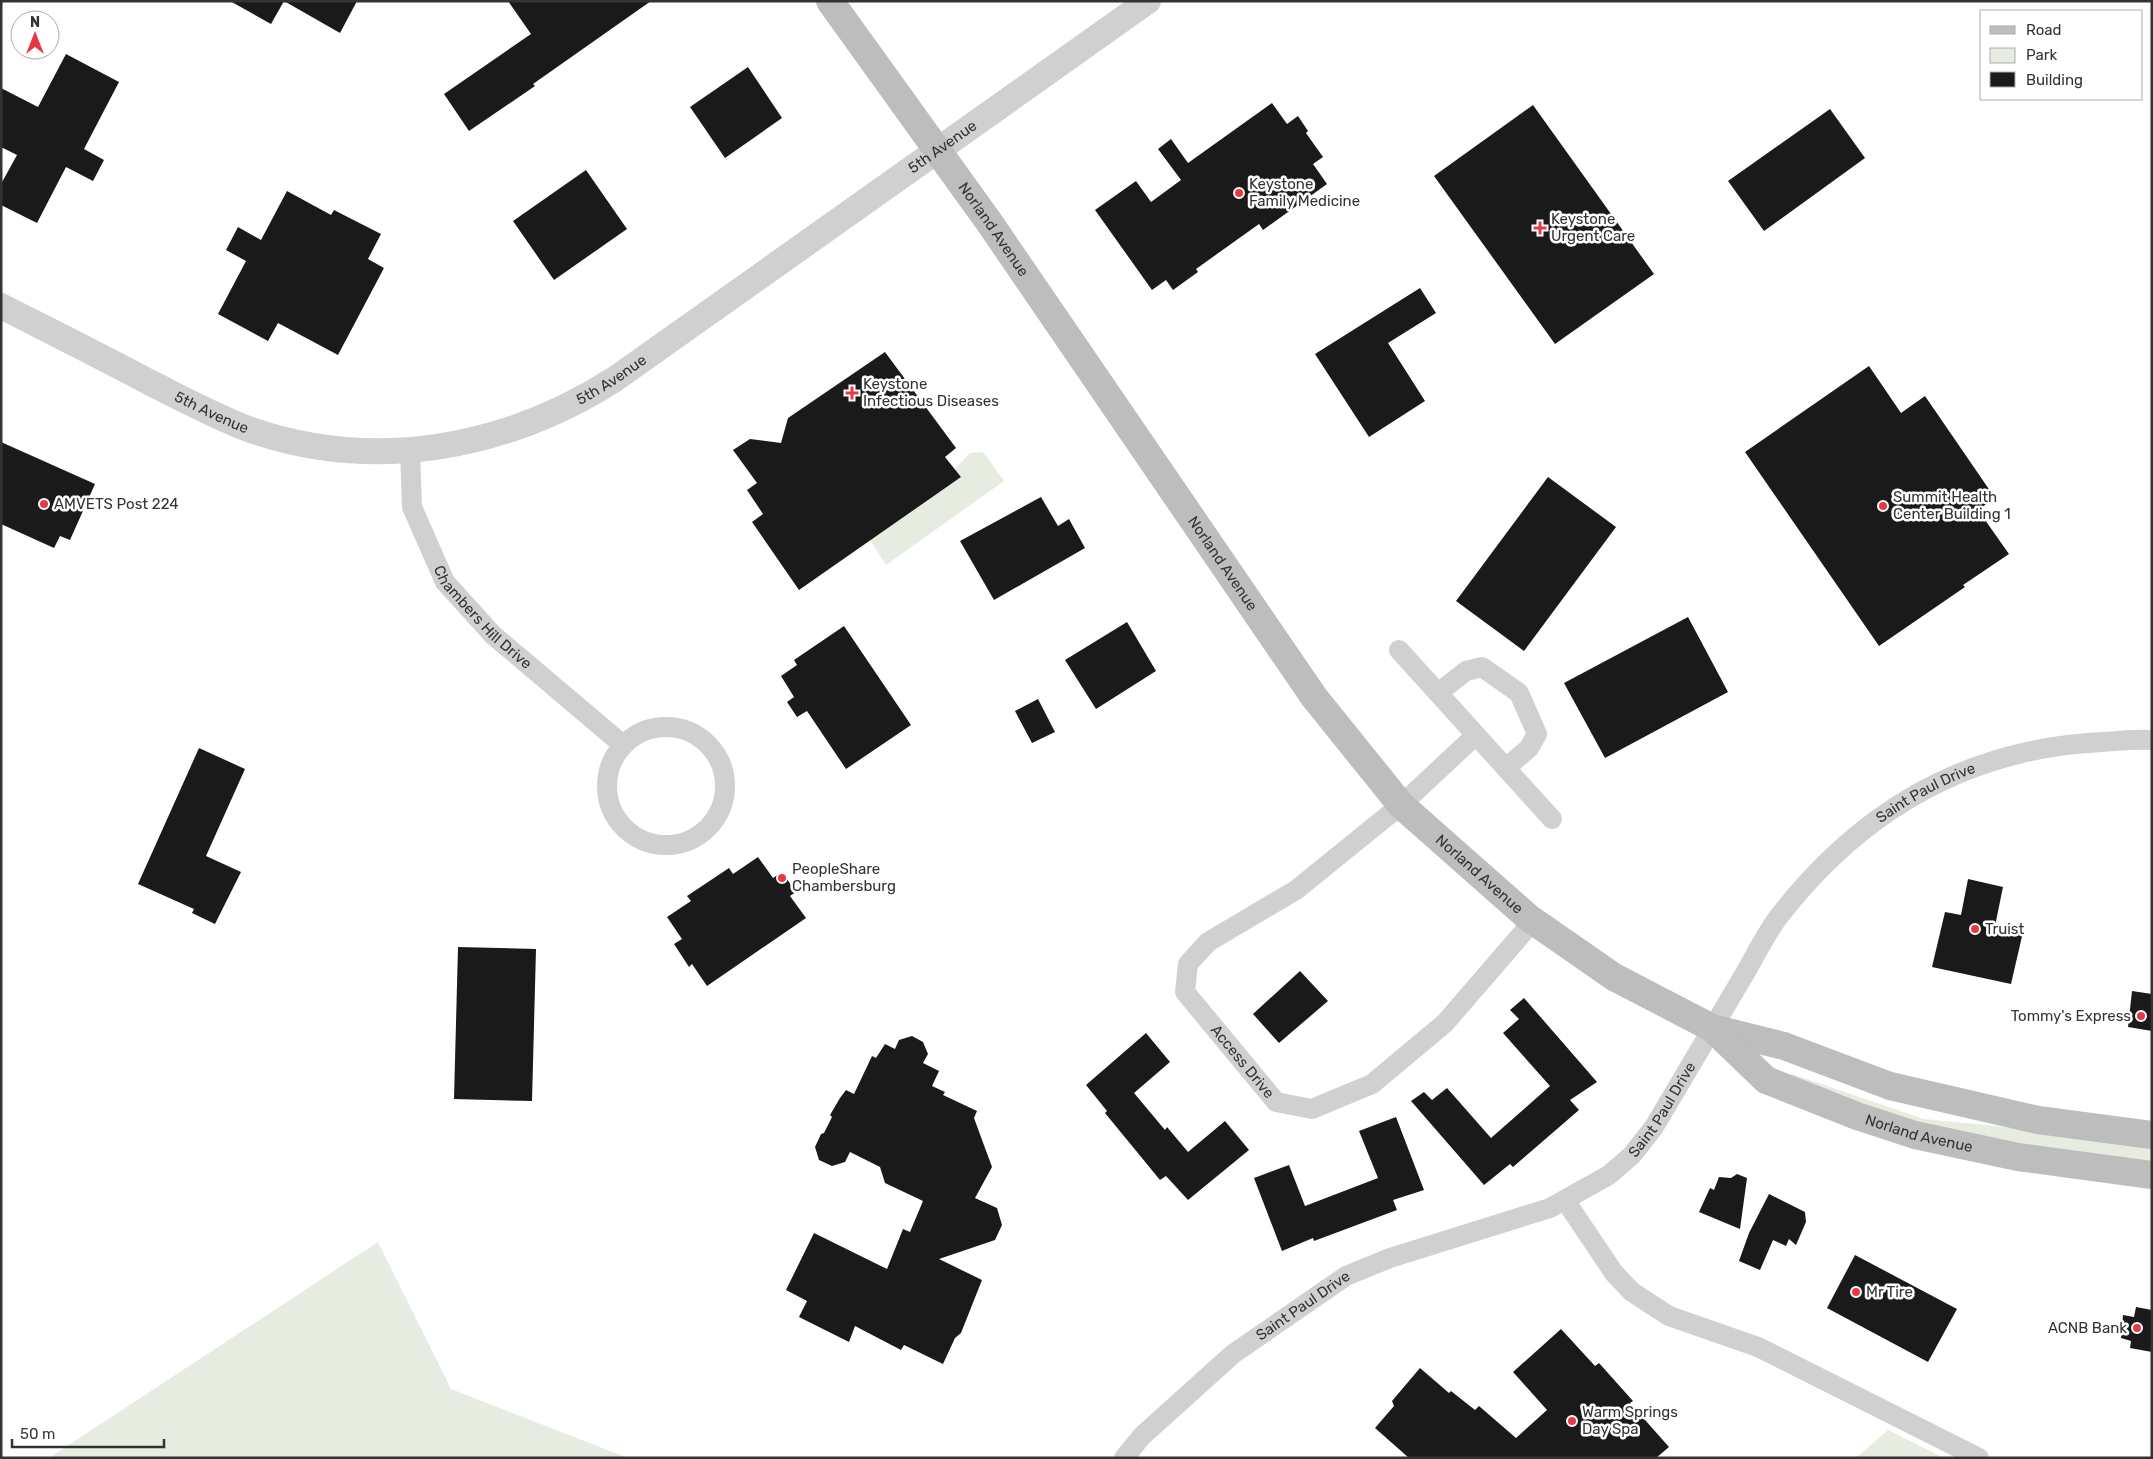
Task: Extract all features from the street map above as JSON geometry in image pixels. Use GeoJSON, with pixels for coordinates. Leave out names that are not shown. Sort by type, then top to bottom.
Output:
{"type":"FeatureCollection","features":[{"type":"Feature","properties":{"kind":"main road","name":"Norland Avenue"},"geometry":{"type":"LineString","coordinates":[[830,1],[1006,246],[1314,697],[1401,805],[1533,921],[1614,977],[1712,1028],[1784,1046],[1890,1086],[2038,1120],[2152,1135]]}},
{"type":"Feature","properties":{"kind":"main road","name":"Norland Avenue"},"geometry":{"type":"LineString","coordinates":[[1712,1028],[1766,1080],[1858,1116],[1915,1135],[2018,1157],[2152,1175]]}},
{"type":"Feature","properties":{"kind":"street","name":"5th Avenue"},"geometry":{"type":"LineString","coordinates":[[1,306],[223,419],[291,441],[332,448],[381,451],[410,450],[459,444],[503,433],[539,420],[591,394],[938,152],[1148,1]]}},
{"type":"Feature","properties":{"kind":"street","name":"Chambers Hill Drive"},"geometry":{"type":"LineString","coordinates":[[410,450],[412,507],[444,582],[492,635],[623,745]]}},
{"type":"Feature","properties":{"kind":"street"},"geometry":{"type":"LineString","coordinates":[[1399,650],[1552,819]]}},
{"type":"Feature","properties":{"kind":"street"},"geometry":{"type":"LineString","coordinates":[[1438,693],[1466,671],[1482,667],[1519,693],[1537,734],[1529,748],[1506,768]]}},
{"type":"Feature","properties":{"kind":"street"},"geometry":{"type":"LineString","coordinates":[[656,728],[683,730],[692,733],[707,743],[718,757],[725,775],[726,794],[720,812],[709,828],[694,839],[676,846],[656,845],[632,836],[613,813],[607,795],[607,777],[613,760],[623,745],[638,734],[656,728]]}},
{"type":"Feature","properties":{"kind":"street","name":"Access Drive"},"geometry":{"type":"LineString","coordinates":[[1476,735],[1401,805],[1296,890],[1208,942],[1188,964],[1185,992],[1276,1102],[1312,1109],[1372,1084],[1445,1023],[1533,921]]}},
{"type":"Feature","properties":{"kind":"street","name":"Saint Paul Drive"},"geometry":{"type":"LineString","coordinates":[[1124,1458],[1142,1436],[1233,1354],[1346,1276],[1390,1258],[1550,1208],[1609,1175],[1632,1155],[1654,1127],[1779,916],[1819,870],[1858,834],[1893,808],[1923,789],[1978,766],[2011,755],[2066,743],[2152,740]]}},
{"type":"Feature","properties":{"kind":"street"},"geometry":{"type":"LineString","coordinates":[[1565,1200],[1614,1273],[1632,1292],[1668,1316],[1758,1347],[1979,1458]]}},
{"type":"Feature","properties":{"kind":"green space"},"geometry":{"type":"Polygon","coordinates":[[[970,453],[984,453],[1004,481],[886,565],[870,540],[961,477],[955,469],[970,453]]]}},
{"type":"Feature","properties":{"kind":"green space"},"geometry":{"type":"Polygon","coordinates":[[[1792,1074],[1924,1119],[2152,1146],[2152,1162],[2030,1145],[1928,1125],[1794,1080],[1792,1074]]]}},
{"type":"Feature","properties":{"kind":"green space"},"geometry":{"type":"Polygon","coordinates":[[[378,1242],[451,1389],[628,1458],[49,1458],[378,1242]]]}},
{"type":"Feature","properties":{"kind":"green space"},"geometry":{"type":"Polygon","coordinates":[[[1888,1430],[1944,1458],[1856,1458],[1888,1430]]]}},
{"type":"Feature","properties":{"kind":"building"},"geometry":{"type":"Polygon","coordinates":[[[230,1],[284,1],[271,24],[230,1]]]}},
{"type":"Feature","properties":{"kind":"building"},"geometry":{"type":"Polygon","coordinates":[[[284,1],[357,1],[340,33],[284,1]]]}},
{"type":"Feature","properties":{"kind":"building"},"geometry":{"type":"Polygon","coordinates":[[[508,1],[651,1],[533,84],[535,86],[469,131],[444,94],[531,34],[508,1]]]}},
{"type":"Feature","properties":{"kind":"building"},"geometry":{"type":"Polygon","coordinates":[[[66,54],[119,82],[84,149],[104,160],[93,181],[66,167],[37,223],[1,205],[1,184],[17,155],[1,147],[1,88],[38,107],[66,54]]]}},
{"type":"Feature","properties":{"kind":"building"},"geometry":{"type":"Polygon","coordinates":[[[748,67],[782,118],[725,158],[690,107],[748,67]]]}},
{"type":"Feature","properties":{"kind":"building","name":"Keystone Family Medicine"},"geometry":{"type":"Polygon","coordinates":[[[1272,103],[1287,124],[1298,116],[1308,131],[1306,133],[1323,157],[1313,164],[1327,184],[1263,230],[1259,224],[1196,269],[1198,272],[1173,290],[1166,280],[1152,290],[1095,210],[1136,181],[1151,202],[1181,180],[1158,149],[1171,139],[1188,163],[1272,103]]]}},
{"type":"Feature","properties":{"kind":"building"},"geometry":{"type":"Polygon","coordinates":[[[1533,105],[1654,274],[1555,344],[1434,176],[1533,105]]]}},
{"type":"Feature","properties":{"kind":"building"},"geometry":{"type":"Polygon","coordinates":[[[1830,109],[1865,158],[1764,231],[1728,181],[1830,109]]]}},
{"type":"Feature","properties":{"kind":"building"},"geometry":{"type":"Polygon","coordinates":[[[586,170],[627,229],[554,280],[513,221],[586,170]]]}},
{"type":"Feature","properties":{"kind":"building"},"geometry":{"type":"Polygon","coordinates":[[[287,191],[331,215],[334,210],[381,234],[368,259],[384,268],[338,355],[278,323],[268,341],[218,314],[246,261],[226,250],[238,227],[261,240],[287,191]]]}},
{"type":"Feature","properties":{"kind":"building"},"geometry":{"type":"Polygon","coordinates":[[[1420,288],[1436,313],[1388,343],[1425,401],[1369,437],[1315,354],[1420,288]]]}},
{"type":"Feature","properties":{"kind":"building"},"geometry":{"type":"Polygon","coordinates":[[[885,352],[956,448],[945,457],[961,477],[799,590],[752,522],[763,514],[747,490],[757,483],[733,450],[750,439],[781,443],[788,418],[885,352]]]}},
{"type":"Feature","properties":{"kind":"building","name":"Summit Health Center Building 1"},"geometry":{"type":"Polygon","coordinates":[[[1869,366],[1901,413],[1925,396],[1995,498],[1978,510],[2009,554],[1963,585],[1965,587],[1879,646],[1745,452],[1869,366]]]}},
{"type":"Feature","properties":{"kind":"building","name":"AMVETS Post 224"},"geometry":{"type":"Polygon","coordinates":[[[1,442],[95,484],[70,540],[60,536],[54,548],[1,524],[1,442]]]}},
{"type":"Feature","properties":{"kind":"building"},"geometry":{"type":"Polygon","coordinates":[[[1548,477],[1616,527],[1524,651],[1456,601],[1548,477]]]}},
{"type":"Feature","properties":{"kind":"building"},"geometry":{"type":"Polygon","coordinates":[[[1041,497],[1058,526],[1069,519],[1085,548],[994,600],[960,541],[1041,497]]]}},
{"type":"Feature","properties":{"kind":"building"},"geometry":{"type":"Polygon","coordinates":[[[1688,617],[1728,692],[1605,758],[1564,683],[1688,617]]]}},
{"type":"Feature","properties":{"kind":"building"},"geometry":{"type":"Polygon","coordinates":[[[1127,622],[1156,671],[1096,709],[1065,660],[1127,622]]]}},
{"type":"Feature","properties":{"kind":"building"},"geometry":{"type":"Polygon","coordinates":[[[844,626],[911,725],[846,769],[807,711],[797,717],[787,702],[794,697],[781,676],[797,665],[794,660],[844,626]]]}},
{"type":"Feature","properties":{"kind":"building"},"geometry":{"type":"Polygon","coordinates":[[[1038,699],[1055,732],[1032,743],[1015,711],[1038,699]]]}},
{"type":"Feature","properties":{"kind":"building"},"geometry":{"type":"Polygon","coordinates":[[[199,748],[245,769],[206,856],[241,872],[215,924],[192,913],[194,909],[138,884],[199,748]]]}},
{"type":"Feature","properties":{"kind":"building"},"geometry":{"type":"Polygon","coordinates":[[[758,857],[773,878],[782,872],[796,892],[790,896],[806,918],[707,986],[692,964],[689,967],[674,944],[682,939],[667,917],[691,901],[687,896],[729,868],[733,874],[758,857]]]}},
{"type":"Feature","properties":{"kind":"building","name":"Truist"},"geometry":{"type":"Polygon","coordinates":[[[1968,879],[2003,887],[1995,926],[2023,932],[2011,984],[1932,967],[1945,912],[1961,915],[1968,879]]]}},
{"type":"Feature","properties":{"kind":"building"},"geometry":{"type":"Polygon","coordinates":[[[458,947],[536,949],[532,1101],[454,1099],[458,947]]]}},
{"type":"Feature","properties":{"kind":"building"},"geometry":{"type":"Polygon","coordinates":[[[1300,971],[1328,1001],[1279,1043],[1253,1014],[1300,971]]]}},
{"type":"Feature","properties":{"kind":"building","name":"Tommy's Express"},"geometry":{"type":"Polygon","coordinates":[[[2132,991],[2152,994],[2152,1031],[2128,1027],[2132,991]]]}},
{"type":"Feature","properties":{"kind":"building"},"geometry":{"type":"Polygon","coordinates":[[[1524,998],[1597,1082],[1570,1100],[1579,1110],[1513,1167],[1510,1164],[1484,1185],[1411,1101],[1424,1092],[1432,1100],[1447,1088],[1491,1138],[1550,1086],[1503,1033],[1519,1019],[1510,1010],[1524,998]]]}},
{"type":"Feature","properties":{"kind":"building"},"geometry":{"type":"Polygon","coordinates":[[[1146,1033],[1170,1062],[1134,1093],[1165,1130],[1167,1127],[1188,1152],[1225,1121],[1249,1150],[1188,1200],[1166,1176],[1160,1180],[1105,1113],[1107,1111],[1086,1085],[1146,1033]]]}},
{"type":"Feature","properties":{"kind":"building"},"geometry":{"type":"Polygon","coordinates":[[[912,1036],[923,1042],[928,1054],[923,1063],[939,1071],[932,1086],[945,1092],[943,1095],[977,1111],[974,1118],[992,1167],[975,1198],[997,1208],[1002,1225],[995,1240],[939,1259],[982,1280],[961,1333],[955,1338],[943,1364],[904,1345],[901,1350],[855,1326],[849,1342],[799,1317],[807,1301],[786,1290],[814,1233],[887,1269],[903,1229],[910,1232],[923,1201],[885,1183],[880,1167],[850,1152],[845,1162],[832,1166],[819,1160],[815,1147],[821,1134],[824,1133],[832,1117],[830,1115],[840,1098],[846,1090],[854,1094],[872,1056],[876,1058],[885,1044],[895,1049],[899,1040],[912,1036]]]}},
{"type":"Feature","properties":{"kind":"building"},"geometry":{"type":"Polygon","coordinates":[[[1396,1117],[1424,1190],[1393,1200],[1397,1210],[1314,1241],[1313,1238],[1282,1251],[1254,1178],[1289,1165],[1305,1206],[1378,1178],[1359,1131],[1396,1117]]]}},
{"type":"Feature","properties":{"kind":"building"},"geometry":{"type":"Polygon","coordinates":[[[1737,1174],[1747,1178],[1740,1229],[1699,1212],[1710,1188],[1714,1190],[1719,1177],[1731,1178],[1737,1174]]]}},
{"type":"Feature","properties":{"kind":"building"},"geometry":{"type":"Polygon","coordinates":[[[1769,1194],[1805,1212],[1806,1222],[1796,1245],[1789,1239],[1786,1246],[1773,1240],[1760,1270],[1739,1261],[1749,1233],[1769,1194]]]}},
{"type":"Feature","properties":{"kind":"building"},"geometry":{"type":"Polygon","coordinates":[[[1855,1255],[1957,1309],[1928,1362],[1827,1308],[1855,1255]]]}},
{"type":"Feature","properties":{"kind":"building","name":"ACNB Bank"},"geometry":{"type":"Polygon","coordinates":[[[2136,1307],[2152,1310],[2152,1352],[2130,1348],[2131,1341],[2121,1338],[2123,1315],[2134,1317],[2136,1307]]]}},
{"type":"Feature","properties":{"kind":"building"},"geometry":{"type":"Polygon","coordinates":[[[1561,1329],[1595,1366],[1599,1363],[1633,1401],[1630,1403],[1669,1447],[1656,1458],[1409,1458],[1375,1428],[1394,1406],[1392,1401],[1420,1368],[1449,1393],[1451,1391],[1475,1410],[1479,1406],[1516,1438],[1547,1410],[1513,1372],[1561,1329]]]}},
{"type":"Feature","properties":{"kind":"place","name":"Keystone Family Medicine"},"geometry":{"type":"Point","coordinates":[1239,193]}},
{"type":"Feature","properties":{"kind":"place","name":"Keystone Urgent Care"},"geometry":{"type":"Point","coordinates":[1540,228]}},
{"type":"Feature","properties":{"kind":"place","name":"Keystone Infectious Diseases"},"geometry":{"type":"Point","coordinates":[852,393]}},
{"type":"Feature","properties":{"kind":"place","name":"AMVETS Post 224"},"geometry":{"type":"Point","coordinates":[44,504]}},
{"type":"Feature","properties":{"kind":"place","name":"Summit Health Center Building 1"},"geometry":{"type":"Point","coordinates":[1883,506]}},
{"type":"Feature","properties":{"kind":"place","name":"PeopleShare Chambersburg"},"geometry":{"type":"Point","coordinates":[782,878]}},
{"type":"Feature","properties":{"kind":"place","name":"Truist"},"geometry":{"type":"Point","coordinates":[1975,929]}},
{"type":"Feature","properties":{"kind":"place","name":"Tommy's Express"},"geometry":{"type":"Point","coordinates":[2141,1016]}},
{"type":"Feature","properties":{"kind":"place","name":"Mr Tire"},"geometry":{"type":"Point","coordinates":[1856,1292]}},
{"type":"Feature","properties":{"kind":"place","name":"ACNB Bank"},"geometry":{"type":"Point","coordinates":[2137,1328]}},
{"type":"Feature","properties":{"kind":"place","name":"Warm Springs Day Spa"},"geometry":{"type":"Point","coordinates":[1572,1421]}}]}
